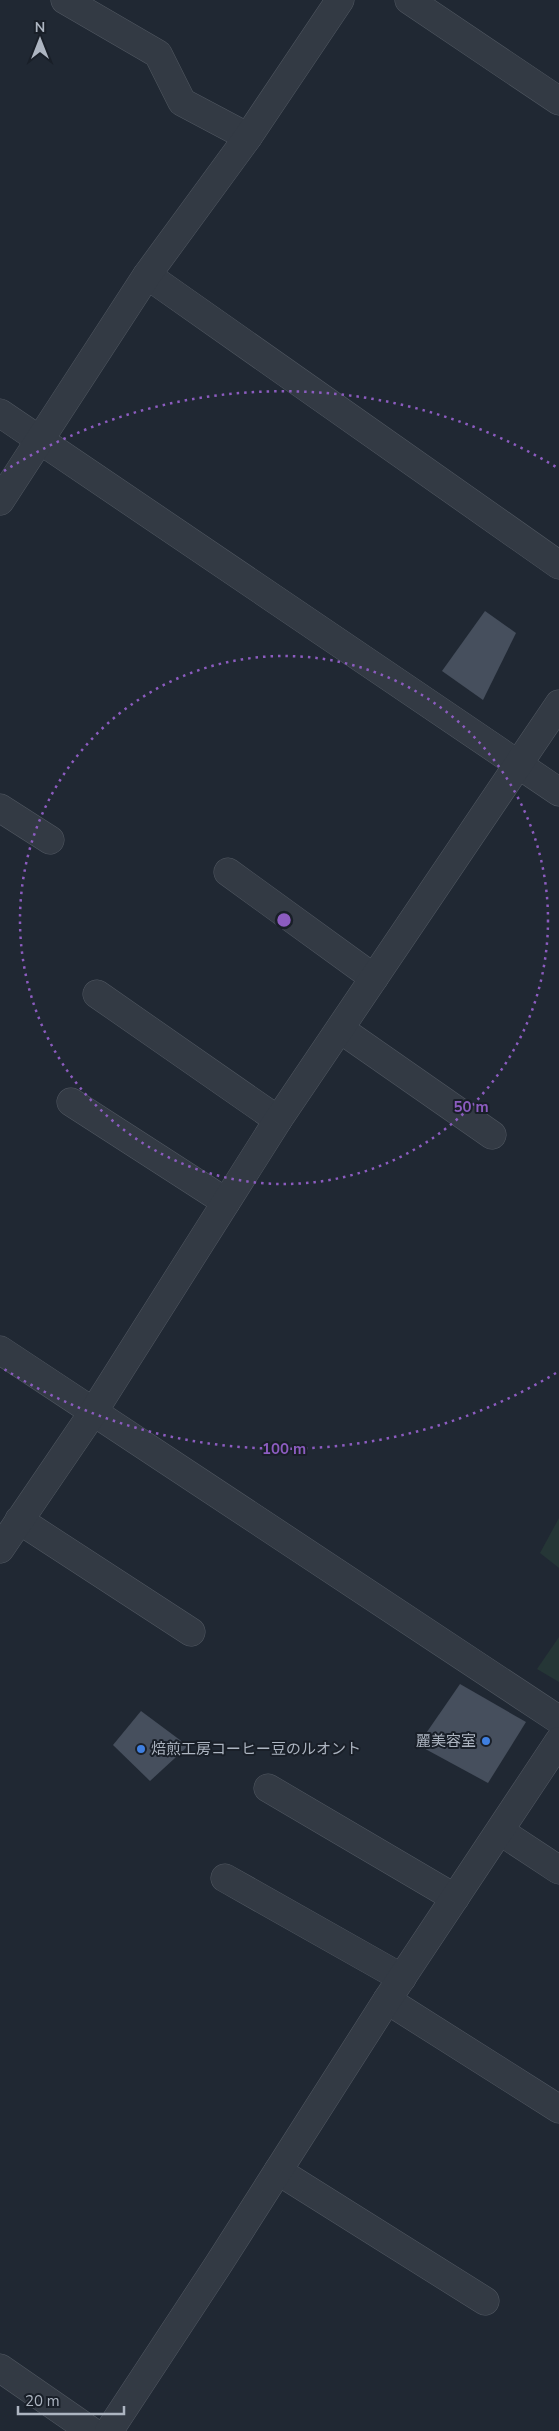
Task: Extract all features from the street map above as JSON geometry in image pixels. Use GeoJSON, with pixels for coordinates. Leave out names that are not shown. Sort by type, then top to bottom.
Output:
{"type":"FeatureCollection","features":[{"type":"Feature","properties":{"kind":"street"},"geometry":{"type":"LineString","coordinates":[[64,0],[158,54],[182,102],[248,137]]}},
{"type":"Feature","properties":{"kind":"street"},"geometry":{"type":"LineString","coordinates":[[0,500],[147,275],[248,137],[340,0]]}},
{"type":"Feature","properties":{"kind":"street"},"geometry":{"type":"LineString","coordinates":[[409,0],[559,101]]}},
{"type":"Feature","properties":{"kind":"street"},"geometry":{"type":"LineString","coordinates":[[147,275],[559,565]]}},
{"type":"Feature","properties":{"kind":"street"},"geometry":{"type":"LineString","coordinates":[[0,413],[559,792]]}},
{"type":"Feature","properties":{"kind":"street"},"geometry":{"type":"LineString","coordinates":[[0,1549],[94,1411],[278,1120],[559,704]]}},
{"type":"Feature","properties":{"kind":"street"},"geometry":{"type":"LineString","coordinates":[[0,808],[50,840]]}},
{"type":"Feature","properties":{"kind":"street"},"geometry":{"type":"LineString","coordinates":[[228,872],[374,978]]}},
{"type":"Feature","properties":{"kind":"street"},"geometry":{"type":"LineString","coordinates":[[97,994],[278,1120]]}},
{"type":"Feature","properties":{"kind":"street"},"geometry":{"type":"LineString","coordinates":[[340,1029],[492,1135]]}},
{"type":"Feature","properties":{"kind":"street"},"geometry":{"type":"LineString","coordinates":[[71,1102],[226,1202]]}},
{"type":"Feature","properties":{"kind":"street"},"geometry":{"type":"LineString","coordinates":[[0,1350],[559,1720]]}},
{"type":"Feature","properties":{"kind":"street"},"geometry":{"type":"LineString","coordinates":[[20,1520],[191,1632]]}},
{"type":"Feature","properties":{"kind":"street"},"geometry":{"type":"LineString","coordinates":[[109,2431],[395,1989],[559,1741]]}},
{"type":"Feature","properties":{"kind":"street"},"geometry":{"type":"LineString","coordinates":[[268,1788],[455,1898]]}},
{"type":"Feature","properties":{"kind":"street"},"geometry":{"type":"LineString","coordinates":[[500,1831],[559,1870]]}},
{"type":"Feature","properties":{"kind":"street"},"geometry":{"type":"LineString","coordinates":[[225,1878],[395,1989],[559,2109]]}},
{"type":"Feature","properties":{"kind":"street"},"geometry":{"type":"LineString","coordinates":[[278,2171],[485,2301]]}},
{"type":"Feature","properties":{"kind":"street"},"geometry":{"type":"LineString","coordinates":[[0,2368],[91,2431]]}},
{"type":"Feature","properties":{"kind":"shaded area"},"geometry":{"type":"Polygon","coordinates":[[[559,1518],[559,1568],[540,1553],[559,1518]]]}},
{"type":"Feature","properties":{"kind":"shaded area"},"geometry":{"type":"Polygon","coordinates":[[[559,1637],[559,1682],[537,1669],[559,1637]]]}},
{"type":"Feature","properties":{"kind":"building"},"geometry":{"type":"Polygon","coordinates":[[[485,611],[516,633],[483,700],[442,671],[485,611]]]}},
{"type":"Feature","properties":{"kind":"building"},"geometry":{"type":"Polygon","coordinates":[[[460,1684],[526,1722],[488,1783],[418,1745],[460,1684]]]}},
{"type":"Feature","properties":{"kind":"building"},"geometry":{"type":"Polygon","coordinates":[[[141,1711],[188,1746],[150,1781],[113,1745],[141,1711]]]}},
{"type":"Feature","properties":{"kind":"place","name":"麗美容室"},"geometry":{"type":"Point","coordinates":[486,1741]}},
{"type":"Feature","properties":{"kind":"place","name":"焙煎工房コーヒー豆のルオント"},"geometry":{"type":"Point","coordinates":[141,1749]}}]}
